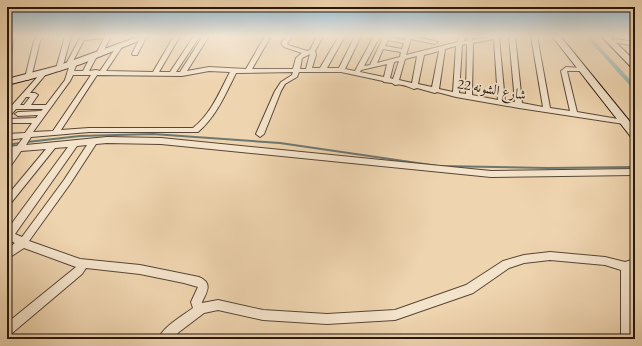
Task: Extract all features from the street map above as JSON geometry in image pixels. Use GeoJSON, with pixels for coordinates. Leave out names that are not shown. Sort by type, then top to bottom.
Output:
{"type":"FeatureCollection","features":[{"type":"Feature","properties":{"kind":"main road"},"geometry":{"type":"LineString","coordinates":[[7,82],[71,67],[104,52]]}},
{"type":"Feature","properties":{"kind":"main road"},"geometry":{"type":"LineString","coordinates":[[569,52],[635,135]]}},
{"type":"Feature","properties":{"kind":"main road"},"geometry":{"type":"LineString","coordinates":[[621,52],[635,66]]}},
{"type":"Feature","properties":{"kind":"main road"},"geometry":{"type":"LineString","coordinates":[[626,52],[635,61]]}},
{"type":"Feature","properties":{"kind":"street"},"geometry":{"type":"LineString","coordinates":[[28,78],[34,52]]}},
{"type":"Feature","properties":{"kind":"street"},"geometry":{"type":"LineString","coordinates":[[59,69],[64,52]]}},
{"type":"Feature","properties":{"kind":"street"},"geometry":{"type":"LineString","coordinates":[[7,165],[68,80],[71,67],[77,52]]}},
{"type":"Feature","properties":{"kind":"street"},"geometry":{"type":"LineString","coordinates":[[85,73],[98,52]]}},
{"type":"Feature","properties":{"kind":"street"},"geometry":{"type":"LineString","coordinates":[[55,133],[115,52]]}},
{"type":"Feature","properties":{"kind":"street"},"geometry":{"type":"LineString","coordinates":[[155,73],[167,52]]}},
{"type":"Feature","properties":{"kind":"street"},"geometry":{"type":"LineString","coordinates":[[172,74],[186,52]]}},
{"type":"Feature","properties":{"kind":"street"},"geometry":{"type":"LineString","coordinates":[[182,74],[196,52]]}},
{"type":"Feature","properties":{"kind":"street"},"geometry":{"type":"LineString","coordinates":[[248,72],[259,52]]}},
{"type":"Feature","properties":{"kind":"street"},"geometry":{"type":"LineString","coordinates":[[308,71],[313,56],[309,52]]}},
{"type":"Feature","properties":{"kind":"street"},"geometry":{"type":"LineString","coordinates":[[260,134],[278,91],[283,83],[295,76],[297,71],[295,67],[298,59],[309,52]]}},
{"type":"Feature","properties":{"kind":"street"},"geometry":{"type":"LineString","coordinates":[[322,71],[333,52]]}},
{"type":"Feature","properties":{"kind":"street"},"geometry":{"type":"LineString","coordinates":[[341,70],[350,52]]}},
{"type":"Feature","properties":{"kind":"street"},"geometry":{"type":"LineString","coordinates":[[358,71],[368,52]]}},
{"type":"Feature","properties":{"kind":"street"},"geometry":{"type":"LineString","coordinates":[[372,66],[379,52]]}},
{"type":"Feature","properties":{"kind":"street"},"geometry":{"type":"LineString","coordinates":[[394,82],[404,52]]}},
{"type":"Feature","properties":{"kind":"street"},"geometry":{"type":"LineString","coordinates":[[358,71],[372,66],[428,52]]}},
{"type":"Feature","properties":{"kind":"street"},"geometry":{"type":"LineString","coordinates":[[436,91],[441,52]]}},
{"type":"Feature","properties":{"kind":"street"},"geometry":{"type":"LineString","coordinates":[[456,95],[459,52]]}},
{"type":"Feature","properties":{"kind":"street"},"geometry":{"type":"LineString","coordinates":[[469,97],[470,52]]}},
{"type":"Feature","properties":{"kind":"street"},"geometry":{"type":"LineString","coordinates":[[499,52],[502,103]]}},
{"type":"Feature","properties":{"kind":"street"},"geometry":{"type":"LineString","coordinates":[[514,52],[519,106]]}},
{"type":"Feature","properties":{"kind":"street"},"geometry":{"type":"LineString","coordinates":[[537,52],[547,110]]}},
{"type":"Feature","properties":{"kind":"street"},"geometry":{"type":"LineString","coordinates":[[414,87],[421,54]]}},
{"type":"Feature","properties":{"kind":"street"},"geometry":{"type":"LineString","coordinates":[[386,81],[391,61]]}},
{"type":"Feature","properties":{"kind":"street","name":"شارع الشونه 22"},"geometry":{"type":"LineString","coordinates":[[71,67],[85,73],[182,74],[209,69],[248,72],[358,71],[386,81],[414,87],[519,106],[624,122]]}},
{"type":"Feature","properties":{"kind":"street"},"geometry":{"type":"LineString","coordinates":[[574,114],[564,71],[566,69],[583,70]]}},
{"type":"Feature","properties":{"kind":"street"},"geometry":{"type":"LineString","coordinates":[[7,137],[89,130],[195,130],[203,123],[222,94],[234,71]]}},
{"type":"Feature","properties":{"kind":"street"},"geometry":{"type":"LineString","coordinates":[[7,115],[44,74]]}},
{"type":"Feature","properties":{"kind":"street"},"geometry":{"type":"LineString","coordinates":[[25,95],[35,95],[26,107]]}},
{"type":"Feature","properties":{"kind":"street"},"geometry":{"type":"LineString","coordinates":[[15,107],[48,107]]}},
{"type":"Feature","properties":{"kind":"street"},"geometry":{"type":"LineString","coordinates":[[18,114],[41,116]]}},
{"type":"Feature","properties":{"kind":"street"},"geometry":{"type":"LineString","coordinates":[[7,121],[41,116]]}},
{"type":"Feature","properties":{"kind":"street"},"geometry":{"type":"LineString","coordinates":[[7,150],[21,146],[94,142],[169,141],[492,174],[635,172]]}},
{"type":"Feature","properties":{"kind":"street"},"geometry":{"type":"LineString","coordinates":[[7,256],[23,243],[59,194],[94,142]]}},
{"type":"Feature","properties":{"kind":"street"},"geometry":{"type":"LineString","coordinates":[[75,143],[8,235],[34,248],[81,263],[113,265],[167,274],[199,282],[203,285],[203,289],[196,302],[198,306],[202,308]]}},
{"type":"Feature","properties":{"kind":"street"},"geometry":{"type":"LineString","coordinates":[[7,202],[53,145]]}},
{"type":"Feature","properties":{"kind":"street"},"geometry":{"type":"LineString","coordinates":[[164,339],[175,328],[202,308],[218,305],[263,315],[327,319],[395,315],[469,289],[506,264],[550,256],[605,261],[631,266],[627,339]]}},
{"type":"Feature","properties":{"kind":"street"},"geometry":{"type":"LineString","coordinates":[[7,330],[79,271],[82,268],[81,263]]}},
{"type":"Feature","properties":{"kind":"waterway"},"geometry":{"type":"LineString","coordinates":[[602,52],[635,88]]}},
{"type":"Feature","properties":{"kind":"waterway"},"geometry":{"type":"LineString","coordinates":[[27,142],[80,136],[153,134],[280,143],[438,166],[548,168],[635,167]]}},
{"type":"Feature","properties":{"kind":"waterway"},"geometry":{"type":"LineString","coordinates":[[7,145],[20,143]]}}]}
